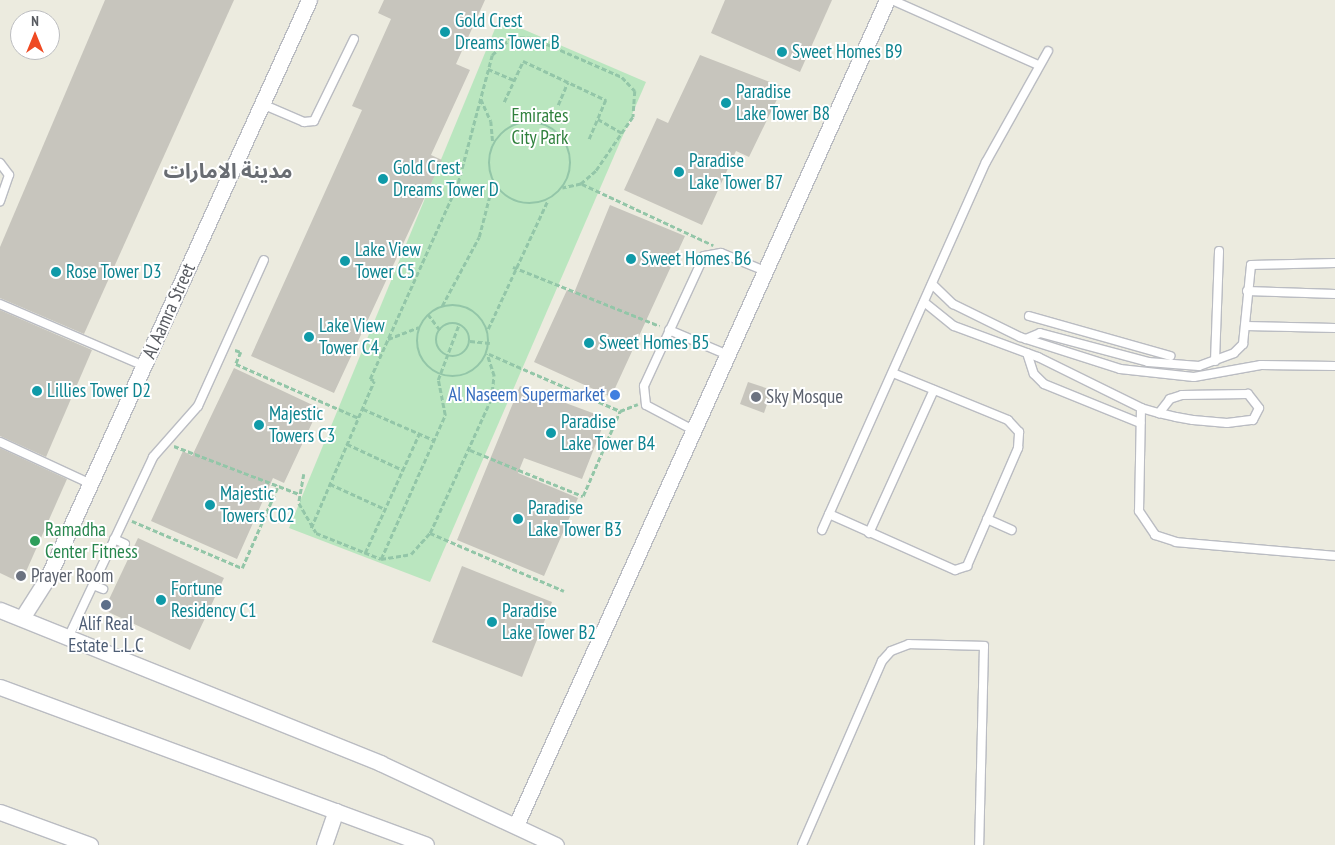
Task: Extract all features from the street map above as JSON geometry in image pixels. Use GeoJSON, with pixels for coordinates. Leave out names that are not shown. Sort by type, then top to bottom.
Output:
{"type":"FeatureCollection","features":[{"type":"Feature","properties":{"kind":"street","name":"Al Aamra Street"},"geometry":{"type":"LineString","coordinates":[[22,618],[48,577],[309,0]]}},
{"type":"Feature","properties":{"kind":"street"},"geometry":{"type":"LineString","coordinates":[[516,825],[695,431],[885,1]]}},
{"type":"Feature","properties":{"kind":"street"},"geometry":{"type":"LineString","coordinates":[[0,610],[380,762],[556,845]]}},
{"type":"Feature","properties":{"kind":"street"},"geometry":{"type":"LineString","coordinates":[[0,687],[336,810],[426,845]]}},
{"type":"Feature","properties":{"kind":"street"},"geometry":{"type":"LineString","coordinates":[[324,845],[336,810]]}},
{"type":"Feature","properties":{"kind":"street"},"geometry":{"type":"LineString","coordinates":[[0,812],[90,845]]}},
{"type":"Feature","properties":{"kind":"lane"},"geometry":{"type":"LineString","coordinates":[[885,1],[1038,65]]}},
{"type":"Feature","properties":{"kind":"lane"},"geometry":{"type":"LineString","coordinates":[[262,104],[304,122],[314,121],[354,39]]}},
{"type":"Feature","properties":{"kind":"lane"},"geometry":{"type":"LineString","coordinates":[[822,530],[986,162],[1038,65],[1048,51]]}},
{"type":"Feature","properties":{"kind":"lane"},"geometry":{"type":"LineString","coordinates":[[0,164],[10,175],[0,201]]}},
{"type":"Feature","properties":{"kind":"lane"},"geometry":{"type":"LineString","coordinates":[[1215,361],[1219,251]]}},
{"type":"Feature","properties":{"kind":"lane"},"geometry":{"type":"LineString","coordinates":[[695,431],[644,402],[642,389],[700,260],[708,254],[721,253],[765,271]]}},
{"type":"Feature","properties":{"kind":"lane"},"geometry":{"type":"LineString","coordinates":[[68,638],[124,517],[165,442],[193,414],[264,260]]}},
{"type":"Feature","properties":{"kind":"lane"},"geometry":{"type":"LineString","coordinates":[[1026,339],[1037,332],[1123,356],[1183,368],[1215,361],[1241,347],[1246,326],[1247,271],[1254,263],[1335,263]]}},
{"type":"Feature","properties":{"kind":"lane"},"geometry":{"type":"LineString","coordinates":[[932,284],[953,304],[1014,334],[1064,353],[1120,369],[1194,377],[1266,365],[1335,366]]}},
{"type":"Feature","properties":{"kind":"lane"},"geometry":{"type":"LineString","coordinates":[[1247,291],[1335,294]]}},
{"type":"Feature","properties":{"kind":"lane"},"geometry":{"type":"LineString","coordinates":[[924,302],[954,326],[1010,345],[1141,408],[1159,413],[1244,423],[1257,417],[1259,408],[1248,394],[1182,395],[1166,403],[1159,413]]}},
{"type":"Feature","properties":{"kind":"lane"},"geometry":{"type":"LineString","coordinates":[[0,304],[144,366]]}},
{"type":"Feature","properties":{"kind":"lane"},"geometry":{"type":"LineString","coordinates":[[1029,316],[1170,356]]}},
{"type":"Feature","properties":{"kind":"lane"},"geometry":{"type":"LineString","coordinates":[[1246,326],[1335,328]]}},
{"type":"Feature","properties":{"kind":"lane"},"geometry":{"type":"LineString","coordinates":[[669,330],[728,355]]}},
{"type":"Feature","properties":{"kind":"lane"},"geometry":{"type":"LineString","coordinates":[[1010,345],[1014,334]]}},
{"type":"Feature","properties":{"kind":"lane"},"geometry":{"type":"LineString","coordinates":[[1064,353],[1068,342]]}},
{"type":"Feature","properties":{"kind":"lane"},"geometry":{"type":"LineString","coordinates":[[1120,369],[1126,344]]}},
{"type":"Feature","properties":{"kind":"lane"},"geometry":{"type":"LineString","coordinates":[[1028,353],[1034,374],[1044,384],[1140,423]]}},
{"type":"Feature","properties":{"kind":"lane"},"geometry":{"type":"LineString","coordinates":[[829,514],[958,571],[968,566],[1020,443],[1019,432],[1008,420],[893,373]]}},
{"type":"Feature","properties":{"kind":"lane"},"geometry":{"type":"LineString","coordinates":[[869,532],[934,390]]}},
{"type":"Feature","properties":{"kind":"lane"},"geometry":{"type":"LineString","coordinates":[[1141,408],[1139,511],[1155,535],[1176,542],[1335,556]]}},
{"type":"Feature","properties":{"kind":"lane"},"geometry":{"type":"LineString","coordinates":[[0,442],[91,484]]}},
{"type":"Feature","properties":{"kind":"lane"},"geometry":{"type":"LineString","coordinates":[[987,519],[1012,530]]}},
{"type":"Feature","properties":{"kind":"lane"},"geometry":{"type":"LineString","coordinates":[[114,539],[125,544]]}},
{"type":"Feature","properties":{"kind":"lane"},"geometry":{"type":"LineString","coordinates":[[93,584],[103,589]]}},
{"type":"Feature","properties":{"kind":"lane"},"geometry":{"type":"LineString","coordinates":[[802,845],[882,661],[897,648],[916,644],[984,646],[979,845]]}},
{"type":"Feature","properties":{"kind":"path"},"geometry":{"type":"LineString","coordinates":[[311,528],[363,409],[388,339],[458,183],[488,69],[500,44],[526,36],[622,77],[635,90],[638,104],[622,133],[581,184]]}},
{"type":"Feature","properties":{"kind":"path"},"geometry":{"type":"LineString","coordinates":[[504,102],[523,61],[606,100],[589,140]]}},
{"type":"Feature","properties":{"kind":"path"},"geometry":{"type":"LineString","coordinates":[[488,69],[514,80]]}},
{"type":"Feature","properties":{"kind":"path"},"geometry":{"type":"LineString","coordinates":[[558,105],[568,82]]}},
{"type":"Feature","properties":{"kind":"path"},"geometry":{"type":"LineString","coordinates":[[480,98],[490,121],[493,146],[489,164],[494,181],[513,200],[531,204],[548,199],[562,188],[581,184],[716,246],[721,253]]}},
{"type":"Feature","properties":{"kind":"path"},"geometry":{"type":"LineString","coordinates":[[598,119],[622,133]]}},
{"type":"Feature","properties":{"kind":"path"},"geometry":{"type":"LineString","coordinates":[[493,146],[504,131],[520,124],[538,123],[555,131],[570,153],[570,171],[562,188]]}},
{"type":"Feature","properties":{"kind":"path"},"geometry":{"type":"LineString","coordinates":[[442,306],[479,237],[494,181]]}},
{"type":"Feature","properties":{"kind":"path"},"geometry":{"type":"LineString","coordinates":[[488,330],[513,267],[548,199]]}},
{"type":"Feature","properties":{"kind":"path"},"geometry":{"type":"LineString","coordinates":[[513,267],[669,330]]}},
{"type":"Feature","properties":{"kind":"path"},"geometry":{"type":"LineString","coordinates":[[304,474],[299,494],[311,528],[381,559],[410,554],[430,532],[470,450],[493,391],[487,354],[490,342],[488,330],[474,310],[458,305],[442,306],[428,314],[419,328],[418,351],[426,365],[440,374],[456,377],[472,372],[487,354]]}},
{"type":"Feature","properties":{"kind":"path"},"geometry":{"type":"LineString","coordinates":[[428,314],[440,330],[437,344],[447,356]]}},
{"type":"Feature","properties":{"kind":"path"},"geometry":{"type":"LineString","coordinates":[[440,330],[459,324]]}},
{"type":"Feature","properties":{"kind":"path"},"geometry":{"type":"LineString","coordinates":[[459,324],[470,341]]}},
{"type":"Feature","properties":{"kind":"path"},"geometry":{"type":"LineString","coordinates":[[381,559],[445,415],[438,391],[440,374],[459,324]]}},
{"type":"Feature","properties":{"kind":"path"},"geometry":{"type":"LineString","coordinates":[[388,339],[419,328]]}},
{"type":"Feature","properties":{"kind":"path"},"geometry":{"type":"LineString","coordinates":[[470,341],[490,342]]}},
{"type":"Feature","properties":{"kind":"path"},"geometry":{"type":"LineString","coordinates":[[447,356],[462,354],[470,341]]}},
{"type":"Feature","properties":{"kind":"path"},"geometry":{"type":"LineString","coordinates":[[225,346],[241,352],[236,364],[359,418]]}},
{"type":"Feature","properties":{"kind":"path"},"geometry":{"type":"LineString","coordinates":[[487,354],[620,411],[644,402]]}},
{"type":"Feature","properties":{"kind":"path"},"geometry":{"type":"LineString","coordinates":[[363,409],[434,440]]}},
{"type":"Feature","properties":{"kind":"path"},"geometry":{"type":"LineString","coordinates":[[470,450],[583,496],[620,411]]}},
{"type":"Feature","properties":{"kind":"path"},"geometry":{"type":"LineString","coordinates":[[365,553],[419,434]]}},
{"type":"Feature","properties":{"kind":"path"},"geometry":{"type":"LineString","coordinates":[[165,442],[299,494]]}},
{"type":"Feature","properties":{"kind":"path"},"geometry":{"type":"LineString","coordinates":[[347,444],[402,470]]}},
{"type":"Feature","properties":{"kind":"path"},"geometry":{"type":"LineString","coordinates":[[330,484],[385,509]]}},
{"type":"Feature","properties":{"kind":"path"},"geometry":{"type":"LineString","coordinates":[[124,517],[242,568],[278,486]]}},
{"type":"Feature","properties":{"kind":"path"},"geometry":{"type":"LineString","coordinates":[[430,532],[564,591]]}},
{"type":"Feature","properties":{"kind":"green space","name":"Emirates City Park"},"geometry":{"type":"Polygon","coordinates":[[[499,19],[646,82],[430,582],[289,528],[499,19]]]}},
{"type":"Feature","properties":{"kind":"building"},"geometry":{"type":"Polygon","coordinates":[[[105,0],[234,0],[84,334],[0,298],[0,247],[105,0]]]}},
{"type":"Feature","properties":{"kind":"building"},"geometry":{"type":"Polygon","coordinates":[[[384,0],[485,0],[456,64],[470,70],[431,155],[442,160],[334,393],[251,356],[362,110],[352,106],[391,19],[378,13],[384,0]]]}},
{"type":"Feature","properties":{"kind":"building","name":"Sweet Homes B9"},"geometry":{"type":"Polygon","coordinates":[[[725,0],[832,0],[800,72],[711,33],[725,0]]]}},
{"type":"Feature","properties":{"kind":"building"},"geometry":{"type":"Polygon","coordinates":[[[700,55],[783,87],[749,157],[736,151],[702,225],[624,190],[657,118],[668,123],[700,55]]]}},
{"type":"Feature","properties":{"kind":"building"},"geometry":{"type":"Polygon","coordinates":[[[610,205],[685,236],[611,397],[534,362],[567,290],[574,293],[610,205]]]}},
{"type":"Feature","properties":{"kind":"building","name":"Lillies Tower D2"},"geometry":{"type":"Polygon","coordinates":[[[0,310],[92,350],[46,457],[0,436],[0,310]]]}},
{"type":"Feature","properties":{"kind":"building"},"geometry":{"type":"Polygon","coordinates":[[[234,368],[319,408],[284,483],[273,478],[237,559],[151,521],[183,451],[192,456],[234,368]]]}},
{"type":"Feature","properties":{"kind":"building","name":"Sky Mosque"},"geometry":{"type":"Polygon","coordinates":[[[748,382],[772,390],[764,413],[740,404],[748,382]]]}},
{"type":"Feature","properties":{"kind":"building"},"geometry":{"type":"Polygon","coordinates":[[[520,386],[606,418],[582,479],[524,458],[518,473],[578,498],[544,576],[457,540],[520,386]]]}},
{"type":"Feature","properties":{"kind":"building"},"geometry":{"type":"Polygon","coordinates":[[[0,448],[67,479],[21,583],[0,573],[0,448]]]}},
{"type":"Feature","properties":{"kind":"building","name":"Fortune Residency C1"},"geometry":{"type":"Polygon","coordinates":[[[138,538],[224,578],[190,650],[104,610],[138,538]]]}},
{"type":"Feature","properties":{"kind":"building","name":"Paradise Lake Tower B2"},"geometry":{"type":"Polygon","coordinates":[[[462,566],[552,602],[522,677],[432,642],[462,566]]]}},
{"type":"Feature","properties":{"kind":"place","name":"Gold Crest Dreams Tower B"},"geometry":{"type":"Point","coordinates":[445,32]}},
{"type":"Feature","properties":{"kind":"place","name":"Sweet Homes B9"},"geometry":{"type":"Point","coordinates":[782,52]}},
{"type":"Feature","properties":{"kind":"place","name":"Paradise Lake Tower B8"},"geometry":{"type":"Point","coordinates":[726,103]}},
{"type":"Feature","properties":{"kind":"place","name":"Paradise Lake Tower B7"},"geometry":{"type":"Point","coordinates":[679,172]}},
{"type":"Feature","properties":{"kind":"place","name":"Gold Crest Dreams Tower D"},"geometry":{"type":"Point","coordinates":[383,179]}},
{"type":"Feature","properties":{"kind":"place","name":"Sweet Homes B6"},"geometry":{"type":"Point","coordinates":[631,259]}},
{"type":"Feature","properties":{"kind":"place","name":"Lake View Tower C5"},"geometry":{"type":"Point","coordinates":[345,261]}},
{"type":"Feature","properties":{"kind":"place","name":"Rose Tower D3"},"geometry":{"type":"Point","coordinates":[56,272]}},
{"type":"Feature","properties":{"kind":"place","name":"Lake View Tower C4"},"geometry":{"type":"Point","coordinates":[309,337]}},
{"type":"Feature","properties":{"kind":"place","name":"Sweet Homes B5"},"geometry":{"type":"Point","coordinates":[589,343]}},
{"type":"Feature","properties":{"kind":"place","name":"Lillies Tower D2"},"geometry":{"type":"Point","coordinates":[37,391]}},
{"type":"Feature","properties":{"kind":"place","name":"Al Naseem Supermarket"},"geometry":{"type":"Point","coordinates":[615,395]}},
{"type":"Feature","properties":{"kind":"place","name":"Sky Mosque"},"geometry":{"type":"Point","coordinates":[756,397]}},
{"type":"Feature","properties":{"kind":"place","name":"Majestic Towers C3"},"geometry":{"type":"Point","coordinates":[259,425]}},
{"type":"Feature","properties":{"kind":"place","name":"Paradise Lake Tower B4"},"geometry":{"type":"Point","coordinates":[551,433]}},
{"type":"Feature","properties":{"kind":"place","name":"Majestic Towers C02"},"geometry":{"type":"Point","coordinates":[210,505]}},
{"type":"Feature","properties":{"kind":"place","name":"Paradise Lake Tower B3"},"geometry":{"type":"Point","coordinates":[518,519]}},
{"type":"Feature","properties":{"kind":"place","name":"Ramadha Center Fitness"},"geometry":{"type":"Point","coordinates":[35,541]}},
{"type":"Feature","properties":{"kind":"place","name":"Prayer Room"},"geometry":{"type":"Point","coordinates":[21,576]}},
{"type":"Feature","properties":{"kind":"place","name":"Fortune Residency C1"},"geometry":{"type":"Point","coordinates":[161,600]}},
{"type":"Feature","properties":{"kind":"place","name":"Alif Real Estate L.L.C"},"geometry":{"type":"Point","coordinates":[106,605]}},
{"type":"Feature","properties":{"kind":"place","name":"Paradise Lake Tower B2"},"geometry":{"type":"Point","coordinates":[492,622]}},
{"type":"Feature","properties":{"kind":"district","name":"مدينة الامارات"},"geometry":{"type":"Point","coordinates":[228,171]}}]}
